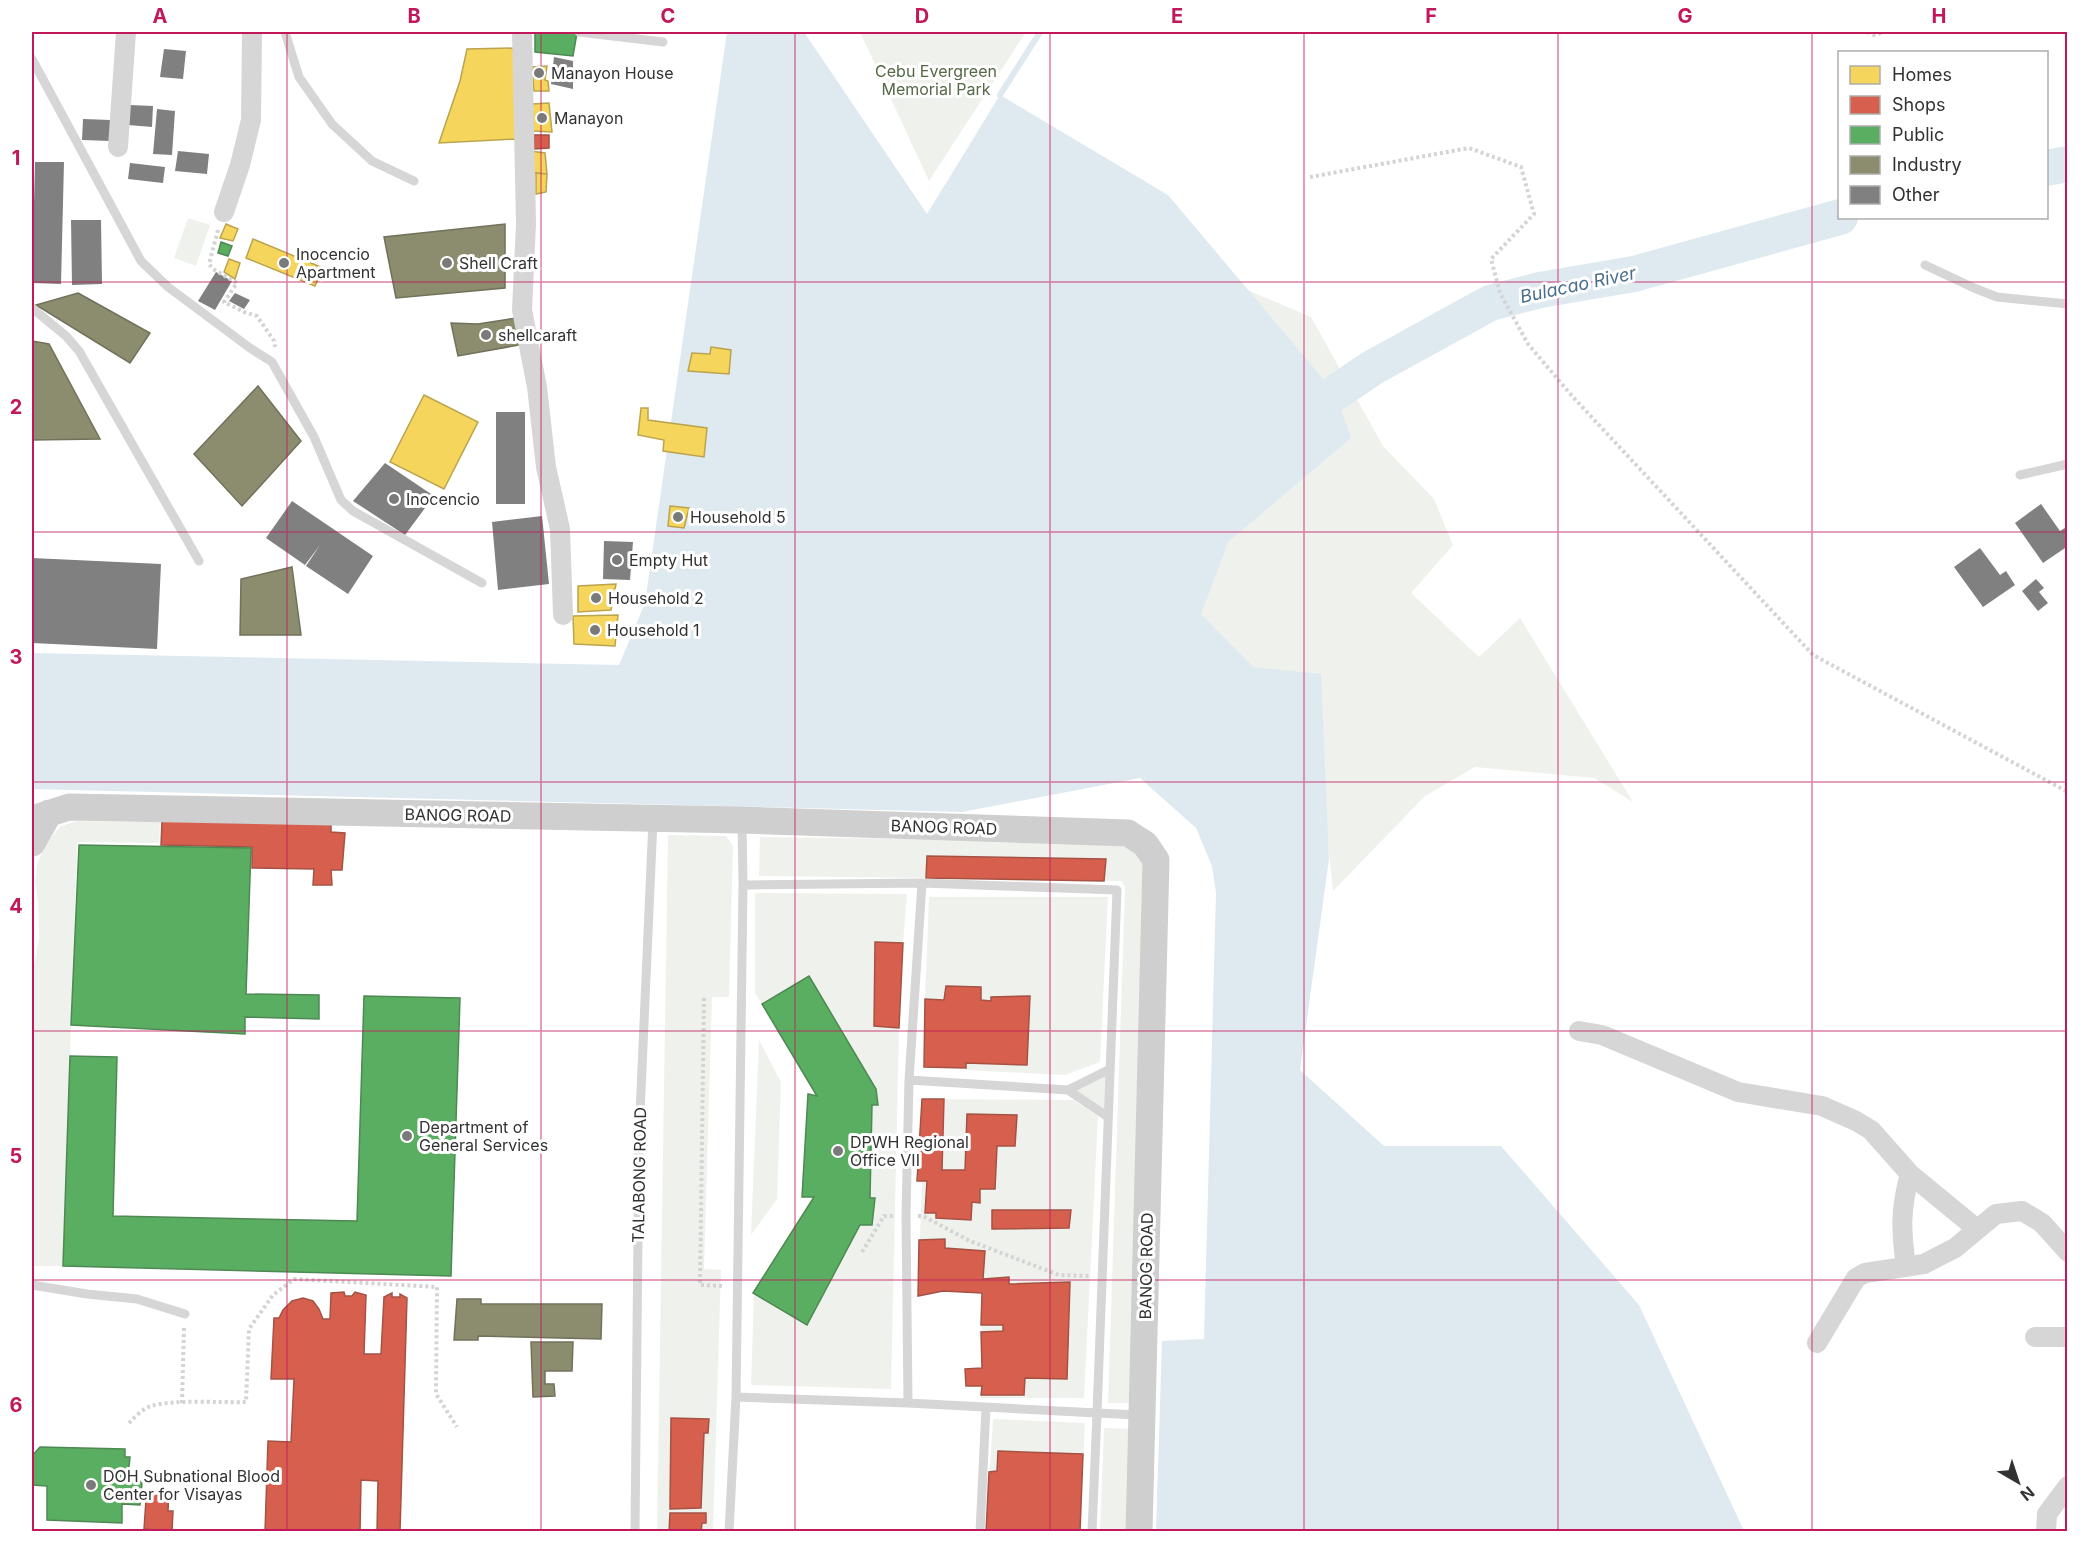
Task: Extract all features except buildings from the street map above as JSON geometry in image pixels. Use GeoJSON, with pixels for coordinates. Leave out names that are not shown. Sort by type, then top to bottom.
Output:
{"type":"FeatureCollection","features":[{"type":"Feature","properties":{"kind":"street"},"geometry":{"type":"LineString","coordinates":[[118,147],[126,32]]}},
{"type":"Feature","properties":{"kind":"street"},"geometry":{"type":"LineString","coordinates":[[224,212],[240,165],[251,120],[252,32]]}},
{"type":"Feature","properties":{"kind":"street"},"geometry":{"type":"LineString","coordinates":[[522,32],[526,224],[522,310],[537,387],[546,467],[560,529],[563,615]]}},
{"type":"Feature","properties":{"kind":"street","name":"BANOG ROAD"},"geometry":{"type":"LineString","coordinates":[[32,843],[40,816],[69,807],[741,820],[1128,833],[1145,844],[1155,861],[1139,1532]]}},
{"type":"Feature","properties":{"kind":"street"},"geometry":{"type":"LineString","coordinates":[[1579,1031],[1602,1035],[1738,1092],[1822,1107],[1871,1130],[1910,1174],[1977,1229]]}},
{"type":"Feature","properties":{"kind":"street"},"geometry":{"type":"LineString","coordinates":[[1906,1267],[1901,1230],[1903,1199],[1910,1174]]}},
{"type":"Feature","properties":{"kind":"street"},"geometry":{"type":"LineString","coordinates":[[1817,1342],[1856,1278],[1865,1273],[1924,1264],[1955,1248],[1996,1214],[2022,1211],[2042,1223],[2067,1252]]}},
{"type":"Feature","properties":{"kind":"street"},"geometry":{"type":"LineString","coordinates":[[2035,1336],[2067,1337]]}},
{"type":"Feature","properties":{"kind":"street"},"geometry":{"type":"LineString","coordinates":[[2046,1532],[2047,1514],[2067,1486]]}},
{"type":"Feature","properties":{"kind":"lane"},"geometry":{"type":"LineString","coordinates":[[285,32],[299,77],[333,124],[372,161],[414,181]]}},
{"type":"Feature","properties":{"kind":"lane"},"geometry":{"type":"LineString","coordinates":[[579,32],[663,42]]}},
{"type":"Feature","properties":{"kind":"lane"},"geometry":{"type":"LineString","coordinates":[[32,59],[141,261],[168,287],[272,362],[314,437],[341,500],[353,512],[482,583]]}},
{"type":"Feature","properties":{"kind":"lane"},"geometry":{"type":"LineString","coordinates":[[1925,265],[1997,297],[2067,303]]}},
{"type":"Feature","properties":{"kind":"lane"},"geometry":{"type":"LineString","coordinates":[[32,308],[66,336],[79,351],[199,561]]}},
{"type":"Feature","properties":{"kind":"lane"},"geometry":{"type":"LineString","coordinates":[[2020,475],[2067,464]]}},
{"type":"Feature","properties":{"kind":"lane","name":"TALABONG ROAD"},"geometry":{"type":"LineString","coordinates":[[636,1532],[639,1136],[654,819]]}},
{"type":"Feature","properties":{"kind":"lane"},"geometry":{"type":"LineString","coordinates":[[729,1532],[736,1397],[743,885],[741,820]]}},
{"type":"Feature","properties":{"kind":"lane"},"geometry":{"type":"LineString","coordinates":[[743,885],[922,883],[1117,890],[1092,1532]]}},
{"type":"Feature","properties":{"kind":"lane"},"geometry":{"type":"LineString","coordinates":[[908,1403],[906,1215],[909,1080],[922,883]]}},
{"type":"Feature","properties":{"kind":"lane"},"geometry":{"type":"LineString","coordinates":[[909,1080],[1068,1090],[1110,1069]]}},
{"type":"Feature","properties":{"kind":"lane"},"geometry":{"type":"LineString","coordinates":[[1068,1090],[1108,1117]]}},
{"type":"Feature","properties":{"kind":"lane"},"geometry":{"type":"LineString","coordinates":[[32,1285],[137,1299],[185,1314]]}},
{"type":"Feature","properties":{"kind":"lane"},"geometry":{"type":"LineString","coordinates":[[736,1397],[1142,1415]]}},
{"type":"Feature","properties":{"kind":"lane"},"geometry":{"type":"LineString","coordinates":[[980,1532],[986,1407]]}},
{"type":"Feature","properties":{"kind":"path"},"geometry":{"type":"LineString","coordinates":[[1867,32],[1874,35],[1884,32]]}},
{"type":"Feature","properties":{"kind":"path"},"geometry":{"type":"LineString","coordinates":[[1310,177],[1469,148],[1521,167],[1534,214],[1491,259],[1500,293],[1528,344],[1572,396],[1813,655],[2067,792]]}},
{"type":"Feature","properties":{"kind":"path"},"geometry":{"type":"LineString","coordinates":[[224,212],[210,264],[213,269],[237,283],[224,302],[257,316],[274,341],[277,354]]}},
{"type":"Feature","properties":{"kind":"path"},"geometry":{"type":"LineString","coordinates":[[704,998],[700,1285],[737,1286]]}},
{"type":"Feature","properties":{"kind":"path"},"geometry":{"type":"LineString","coordinates":[[862,1252],[884,1216],[922,1216],[970,1241],[1059,1275],[1103,1276]]}},
{"type":"Feature","properties":{"kind":"path"},"geometry":{"type":"LineString","coordinates":[[129,1424],[138,1413],[150,1406],[246,1402],[249,1329],[273,1295],[294,1280],[437,1287],[436,1394],[457,1426]]}},
{"type":"Feature","properties":{"kind":"path"},"geometry":{"type":"LineString","coordinates":[[182,1403],[185,1314]]}},
{"type":"Feature","properties":{"kind":"green space","name":"Cebu Evergreen Memorial Park"},"geometry":{"type":"Polygon","coordinates":[[[860,32],[1026,32],[929,181],[860,32]]]}},
{"type":"Feature","properties":{"kind":"green space"},"geometry":{"type":"Polygon","coordinates":[[[188,218],[210,225],[196,266],[174,258],[188,218]]]}},
{"type":"Feature","properties":{"kind":"green space"},"geometry":{"type":"Polygon","coordinates":[[[1186,264],[1311,317],[1383,446],[1434,499],[1453,545],[1411,593],[1479,657],[1520,618],[1633,802],[1594,778],[1475,767],[1425,796],[1333,891],[1313,699],[1199,647],[1186,264]]]}},
{"type":"Feature","properties":{"kind":"green space"},"geometry":{"type":"Polygon","coordinates":[[[77,821],[160,822],[159,843],[77,842],[63,1266],[32,1266],[32,976],[39,939],[35,882],[37,864],[46,843],[61,826],[77,821]]]}},
{"type":"Feature","properties":{"kind":"green space"},"geometry":{"type":"Polygon","coordinates":[[[668,835],[726,836],[733,846],[729,997],[712,997],[704,1269],[721,1270],[713,1531],[657,1532],[668,835]]]}},
{"type":"Feature","properties":{"kind":"green space"},"geometry":{"type":"Polygon","coordinates":[[[760,837],[1121,842],[1140,856],[1145,871],[1134,1403],[1108,1403],[1125,887],[1121,881],[1104,881],[1106,859],[927,856],[926,878],[759,876],[760,837]]]}},
{"type":"Feature","properties":{"kind":"green space"},"geometry":{"type":"Polygon","coordinates":[[[755,893],[907,894],[903,943],[875,943],[874,1026],[899,1028],[891,1389],[751,1385],[754,1293],[813,1198],[802,1197],[808,1094],[817,1095],[755,993],[755,893]]]}},
{"type":"Feature","properties":{"kind":"green space"},"geometry":{"type":"Polygon","coordinates":[[[929,897],[1108,897],[1100,1062],[1065,1075],[966,1070],[966,1063],[1027,1065],[1030,997],[992,997],[991,1001],[981,1000],[981,987],[946,986],[944,1000],[925,999],[929,897]]]}},
{"type":"Feature","properties":{"kind":"green space"},"geometry":{"type":"Polygon","coordinates":[[[759,1040],[781,1082],[777,1199],[751,1235],[759,1040]]]}},
{"type":"Feature","properties":{"kind":"green space"},"geometry":{"type":"Polygon","coordinates":[[[1110,1069],[1108,1117],[1068,1090],[1110,1069]]]}},
{"type":"Feature","properties":{"kind":"green space"},"geometry":{"type":"Polygon","coordinates":[[[922,1099],[1074,1100],[1098,1116],[1084,1398],[981,1398],[982,1293],[943,1291],[918,1296],[922,1181],[917,1181],[922,1099]]]}},
{"type":"Feature","properties":{"kind":"green space"},"geometry":{"type":"Polygon","coordinates":[[[993,1419],[1085,1423],[1080,1531],[986,1532],[993,1419]]]}},
{"type":"Feature","properties":{"kind":"green space"},"geometry":{"type":"Polygon","coordinates":[[[1104,1428],[1134,1429],[1130,1531],[1100,1532],[1104,1428]]]}},
{"type":"Feature","properties":{"kind":"shaded area"},"geometry":{"type":"Polygon","coordinates":[[[727,32],[804,32],[927,214],[1000,95],[1168,195],[1335,393],[1351,438],[1228,542],[1201,614],[1253,667],[1321,674],[1329,859],[1300,1070],[1384,1146],[1501,1146],[1639,1305],[1744,1531],[1156,1531],[1162,1341],[1204,1339],[1216,893],[1212,866],[1196,828],[1140,778],[962,812],[32,789],[32,653],[619,665],[645,603],[727,32]]]}},
{"type":"Feature","properties":{"kind":"waterway"},"geometry":{"type":"LineString","coordinates":[[1000,95],[1040,32]]}},
{"type":"Feature","properties":{"kind":"waterway","name":"Bulacao River"},"geometry":{"type":"LineString","coordinates":[[2048,168],[2068,164]]}},
{"type":"Feature","properties":{"kind":"waterway","name":"Bulacao River"},"geometry":{"type":"LineString","coordinates":[[1335,393],[1372,368],[1490,303],[1540,290],[1634,274],[1838,218]]}},
{"type":"Feature","properties":{"kind":"place","name":"Manayon House"},"geometry":{"type":"Point","coordinates":[539,73]}},
{"type":"Feature","properties":{"kind":"place","name":"Manayon"},"geometry":{"type":"Point","coordinates":[542,118]}},
{"type":"Feature","properties":{"kind":"place","name":"Inocencio Apartment"},"geometry":{"type":"Point","coordinates":[284,263]}},
{"type":"Feature","properties":{"kind":"place","name":"Shell Craft"},"geometry":{"type":"Point","coordinates":[447,263]}},
{"type":"Feature","properties":{"kind":"place","name":"shellcaraft"},"geometry":{"type":"Point","coordinates":[486,335]}},
{"type":"Feature","properties":{"kind":"place","name":"Inocencio"},"geometry":{"type":"Point","coordinates":[394,499]}},
{"type":"Feature","properties":{"kind":"place","name":"Household 5"},"geometry":{"type":"Point","coordinates":[678,517]}},
{"type":"Feature","properties":{"kind":"place","name":"Empty Hut"},"geometry":{"type":"Point","coordinates":[617,560]}},
{"type":"Feature","properties":{"kind":"place","name":"Household 2"},"geometry":{"type":"Point","coordinates":[596,598]}},
{"type":"Feature","properties":{"kind":"place","name":"Household 1"},"geometry":{"type":"Point","coordinates":[595,630]}},
{"type":"Feature","properties":{"kind":"place","name":"Department of General Services"},"geometry":{"type":"Point","coordinates":[407,1136]}},
{"type":"Feature","properties":{"kind":"place","name":"DPWH Regional Office VII"},"geometry":{"type":"Point","coordinates":[838,1151]}},
{"type":"Feature","properties":{"kind":"place","name":"DOH Subnational Blood Center for Visayas"},"geometry":{"type":"Point","coordinates":[91,1485]}}]}
